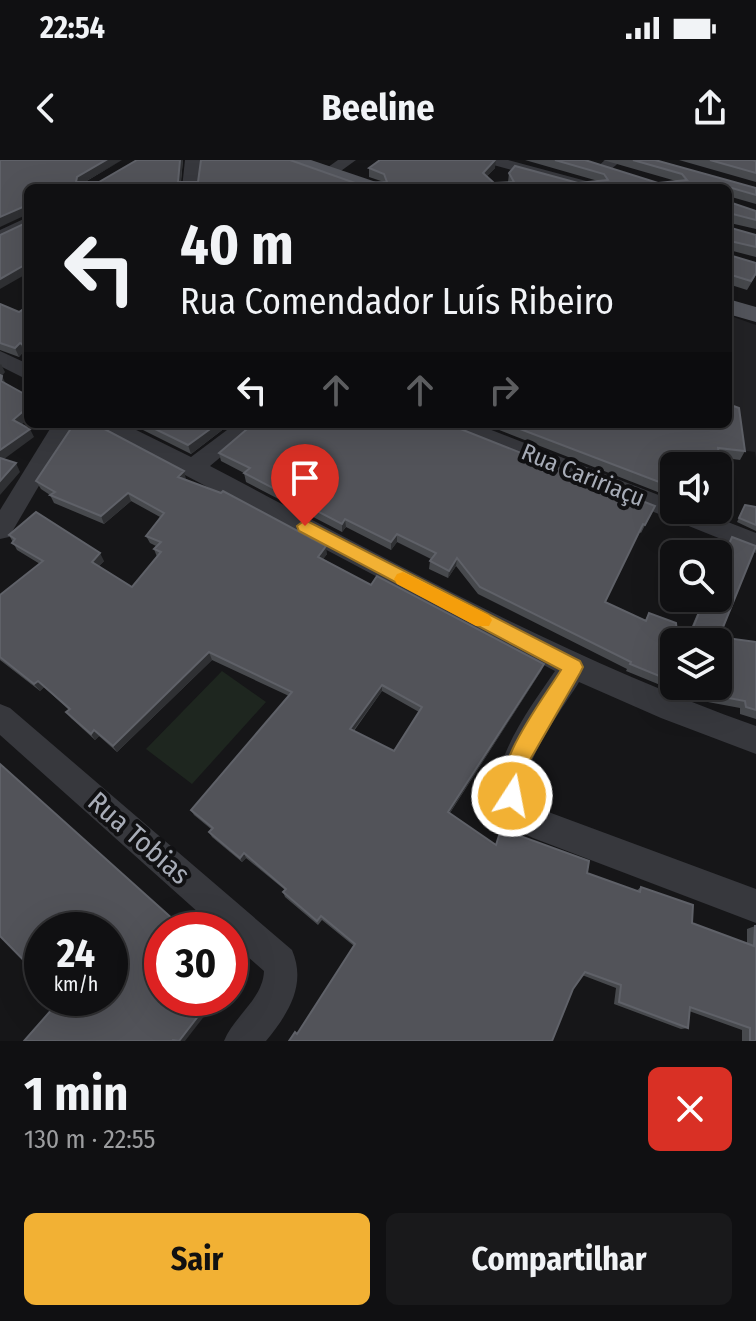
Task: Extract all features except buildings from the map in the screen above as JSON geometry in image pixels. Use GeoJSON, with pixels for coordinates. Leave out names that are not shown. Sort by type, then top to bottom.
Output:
{"type":"FeatureCollection","features":[{"type":"Feature","properties":{"kind":"main road"},"geometry":{"type":"LineString","coordinates":[[291,160],[363,184]]}},
{"type":"Feature","properties":{"kind":"main road"},"geometry":{"type":"LineString","coordinates":[[732,307],[756,315]]}},
{"type":"Feature","properties":{"kind":"street"},"geometry":{"type":"LineString","coordinates":[[190,184],[193,160]]}},
{"type":"Feature","properties":{"kind":"street"},"geometry":{"type":"LineString","coordinates":[[329,173],[348,160]]}},
{"type":"Feature","properties":{"kind":"street"},"geometry":{"type":"LineString","coordinates":[[491,160],[512,164],[560,184]]}},
{"type":"Feature","properties":{"kind":"street"},"geometry":{"type":"LineString","coordinates":[[495,177],[512,164]]}},
{"type":"Feature","properties":{"kind":"street"},"geometry":{"type":"LineString","coordinates":[[603,164],[620,173],[609,184]]}},
{"type":"Feature","properties":{"kind":"street"},"geometry":{"type":"LineString","coordinates":[[0,237],[24,224]]}},
{"type":"Feature","properties":{"kind":"street"},"geometry":{"type":"LineString","coordinates":[[0,357],[24,371]]}},
{"type":"Feature","properties":{"kind":"street"},"geometry":{"type":"LineString","coordinates":[[0,530],[62,428]]}},
{"type":"Feature","properties":{"kind":"street"},"geometry":{"type":"LineString","coordinates":[[114,428],[195,466],[573,667],[688,718],[756,740]]}},
{"type":"Feature","properties":{"kind":"street"},"geometry":{"type":"LineString","coordinates":[[195,466],[244,428]]}},
{"type":"Feature","properties":{"kind":"street","name":"Rua Caririaçu"},"geometry":{"type":"LineString","coordinates":[[465,428],[756,543]]}},
{"type":"Feature","properties":{"kind":"street"},"geometry":{"type":"LineString","coordinates":[[573,667],[512,775],[512,796],[517,807],[533,822],[756,906]]}},
{"type":"Feature","properties":{"kind":"street","name":"Rua Tobias"},"geometry":{"type":"LineString","coordinates":[[0,717],[280,962],[284,974],[275,999],[242,1041]]}},
{"type":"Feature","properties":{"kind":"shaded area"},"geometry":{"type":"Polygon","coordinates":[[[732,316],[756,325],[756,458],[755,452],[739,450],[732,427],[732,316]]]}},
{"type":"Feature","properties":{"kind":"shaded area"},"geometry":{"type":"Polygon","coordinates":[[[222,671],[266,702],[192,784],[146,749],[222,671]]]}},
{"type":"Feature","properties":{"kind":"slow traffic"},"geometry":{"type":"LineString","coordinates":[[403,579],[483,620]]}},
{"type":"Feature","properties":{"kind":"route"},"geometry":{"type":"LineString","coordinates":[[305,526],[573,667],[519,759],[512,775],[512,796]]}}]}
